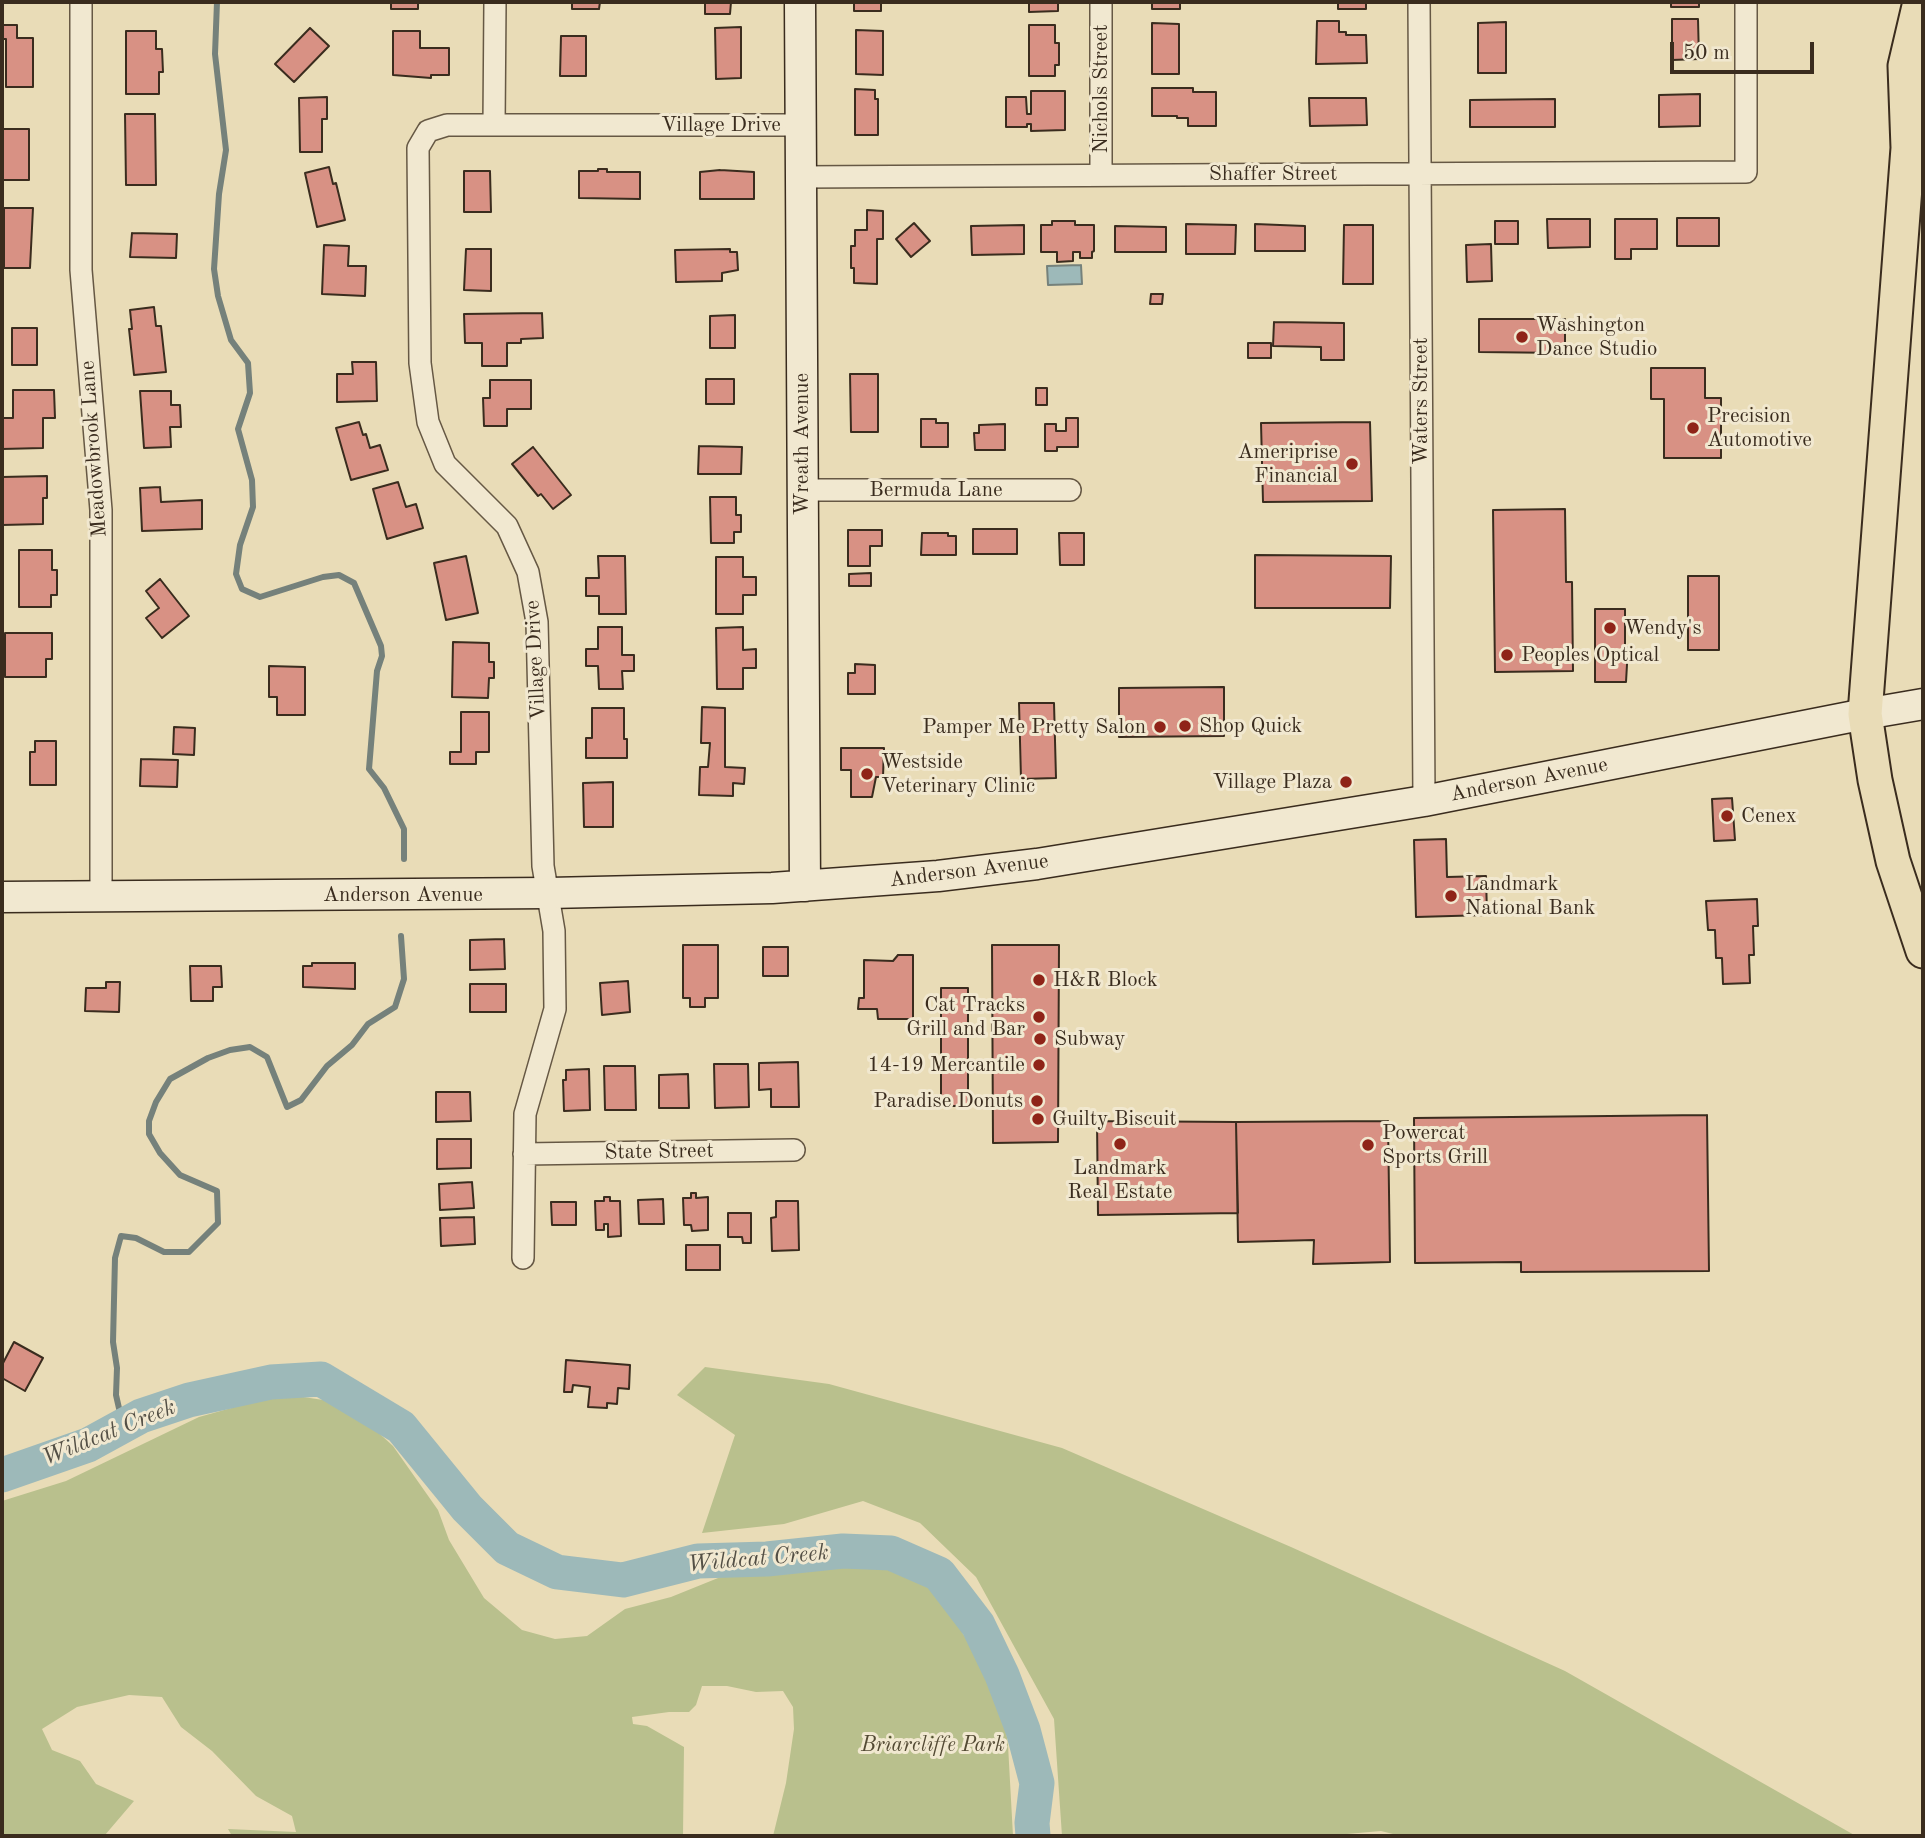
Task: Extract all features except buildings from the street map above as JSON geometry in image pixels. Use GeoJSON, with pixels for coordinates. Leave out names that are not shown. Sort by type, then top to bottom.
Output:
{"type":"FeatureCollection","features":[{"type":"Feature","properties":{"kind":"main road","name":"Wreath Avenue"},"geometry":{"type":"LineString","coordinates":[[800,2],[805,886]]}},
{"type":"Feature","properties":{"kind":"main road"},"geometry":{"type":"LineString","coordinates":[[1920,2],[1905,66],[1908,148],[1865,713],[1875,780],[1893,861],[1923,951]]}},
{"type":"Feature","properties":{"kind":"main road","name":"Anderson Avenue"},"geometry":{"type":"LineString","coordinates":[[2,897],[549,894],[884,881],[1037,864],[1424,801],[1865,713],[1923,704]]}},
{"type":"Feature","properties":{"kind":"street","name":"Meadowbrook Lane"},"geometry":{"type":"LineString","coordinates":[[81,2],[80,270],[101,510],[101,897]]}},
{"type":"Feature","properties":{"kind":"street"},"geometry":{"type":"LineString","coordinates":[[494,125],[495,2]]}},
{"type":"Feature","properties":{"kind":"street","name":"Nichols Street"},"geometry":{"type":"LineString","coordinates":[[1101,2],[1101,175]]}},
{"type":"Feature","properties":{"kind":"street","name":"Waters Street"},"geometry":{"type":"LineString","coordinates":[[1419,2],[1424,801]]}},
{"type":"Feature","properties":{"kind":"street","name":"Shaffer Street"},"geometry":{"type":"LineString","coordinates":[[800,177],[1746,172],[1746,2]]}},
{"type":"Feature","properties":{"kind":"street","name":"Village Drive"},"geometry":{"type":"LineString","coordinates":[[523,1258],[525,1114],[555,1009],[554,931],[542,866],[537,622],[528,572],[507,526],[445,464],[428,422],[420,363],[418,148],[428,131],[447,125],[800,125]]}},
{"type":"Feature","properties":{"kind":"street","name":"Bermuda Lane"},"geometry":{"type":"LineString","coordinates":[[802,491],[1070,490]]}},
{"type":"Feature","properties":{"kind":"street","name":"State Street"},"geometry":{"type":"LineString","coordinates":[[524,1154],[794,1150]]}},
{"type":"Feature","properties":{"kind":"green space"},"geometry":{"type":"Polygon","coordinates":[[[705,1367],[829,1384],[1062,1448],[1291,1547],[1565,1671],[1856,1836],[1401,1836],[1381,1831],[1324,1836],[1062,1836],[1054,1719],[976,1577],[920,1523],[863,1501],[784,1524],[702,1533],[735,1435],[677,1395],[705,1367]]]}},
{"type":"Feature","properties":{"kind":"green space","name":"Briarcliffe Park"},"geometry":{"type":"Polygon","coordinates":[[[290,1395],[330,1401],[358,1414],[393,1446],[438,1510],[449,1540],[484,1598],[522,1630],[555,1639],[587,1636],[625,1609],[671,1597],[723,1576],[773,1574],[800,1568],[801,1562],[850,1555],[887,1567],[931,1588],[952,1615],[988,1676],[1003,1708],[1008,1745],[1013,1836],[773,1836],[786,1783],[794,1729],[793,1707],[783,1691],[756,1692],[727,1686],[702,1686],[696,1705],[689,1712],[632,1717],[633,1724],[647,1726],[684,1747],[683,1836],[232,1836],[228,1829],[296,1832],[292,1816],[256,1796],[212,1751],[181,1727],[162,1697],[129,1695],[77,1707],[42,1729],[52,1750],[80,1761],[96,1784],[134,1801],[105,1835],[2,1836],[2,1501],[66,1481],[199,1417],[260,1400],[290,1395]]]}},
{"type":"Feature","properties":{"kind":"water"},"geometry":{"type":"Polygon","coordinates":[[[1081,265],[1082,284],[1048,285],[1047,266],[1081,265]]]}},
{"type":"Feature","properties":{"kind":"waterway"},"geometry":{"type":"LineString","coordinates":[[217,2],[215,54],[226,150],[219,194],[214,269],[218,296],[231,340],[248,363],[250,393],[238,429],[252,480],[253,507],[240,545],[236,574],[242,589],[260,597],[323,577],[339,575],[354,583],[381,646],[382,656],[377,671],[369,769],[384,788],[404,829],[404,859]]}},
{"type":"Feature","properties":{"kind":"waterway"},"geometry":{"type":"LineString","coordinates":[[123,1426],[116,1395],[117,1368],[113,1342],[115,1258],[121,1236],[136,1238],[164,1252],[189,1252],[218,1223],[217,1191],[180,1175],[160,1153],[149,1134],[149,1121],[156,1102],[170,1079],[208,1058],[230,1050],[250,1047],[267,1057],[287,1107],[301,1100],[327,1066],[352,1045],[368,1024],[395,1007],[404,979],[401,936]]}},
{"type":"Feature","properties":{"kind":"waterway","name":"Wildcat Creek"},"geometry":{"type":"LineString","coordinates":[[2,1475],[88,1445],[141,1416],[189,1400],[271,1382],[321,1379],[401,1427],[467,1508],[507,1548],[557,1572],[623,1580],[698,1561],[767,1559],[843,1551],[891,1553],[939,1574],[978,1625],[1002,1675],[1023,1730],[1037,1783],[1033,1836]]}},
{"type":"Feature","properties":{"kind":"place","name":"Washington Dance Studio"},"geometry":{"type":"Point","coordinates":[1522,337]}},
{"type":"Feature","properties":{"kind":"place","name":"Precision Automotive"},"geometry":{"type":"Point","coordinates":[1693,428]}},
{"type":"Feature","properties":{"kind":"place","name":"Ameriprise Financial"},"geometry":{"type":"Point","coordinates":[1352,464]}},
{"type":"Feature","properties":{"kind":"place","name":"Wendy's"},"geometry":{"type":"Point","coordinates":[1610,628]}},
{"type":"Feature","properties":{"kind":"place","name":"Peoples Optical"},"geometry":{"type":"Point","coordinates":[1507,655]}},
{"type":"Feature","properties":{"kind":"place","name":"Shop Quick"},"geometry":{"type":"Point","coordinates":[1185,726]}},
{"type":"Feature","properties":{"kind":"place","name":"Pamper Me Pretty Salon"},"geometry":{"type":"Point","coordinates":[1160,727]}},
{"type":"Feature","properties":{"kind":"place","name":"Westside Veterinary Clinic"},"geometry":{"type":"Point","coordinates":[867,774]}},
{"type":"Feature","properties":{"kind":"place","name":"Village Plaza"},"geometry":{"type":"Point","coordinates":[1346,782]}},
{"type":"Feature","properties":{"kind":"place","name":"Cenex"},"geometry":{"type":"Point","coordinates":[1727,816]}},
{"type":"Feature","properties":{"kind":"place","name":"Landmark National Bank"},"geometry":{"type":"Point","coordinates":[1451,896]}},
{"type":"Feature","properties":{"kind":"place","name":"H&R Block"},"geometry":{"type":"Point","coordinates":[1039,980]}},
{"type":"Feature","properties":{"kind":"place","name":"Cat Tracks Grill and Bar"},"geometry":{"type":"Point","coordinates":[1039,1017]}},
{"type":"Feature","properties":{"kind":"place","name":"Subway"},"geometry":{"type":"Point","coordinates":[1040,1039]}},
{"type":"Feature","properties":{"kind":"place","name":"14-19 Mercantile"},"geometry":{"type":"Point","coordinates":[1039,1065]}},
{"type":"Feature","properties":{"kind":"place","name":"Paradise Donuts"},"geometry":{"type":"Point","coordinates":[1037,1101]}},
{"type":"Feature","properties":{"kind":"place","name":"Guilty Biscuit"},"geometry":{"type":"Point","coordinates":[1038,1119]}},
{"type":"Feature","properties":{"kind":"place","name":"Landmark Real Estate"},"geometry":{"type":"Point","coordinates":[1120,1144]}},
{"type":"Feature","properties":{"kind":"place","name":"Powercat Sports Grill"},"geometry":{"type":"Point","coordinates":[1368,1145]}}]}
